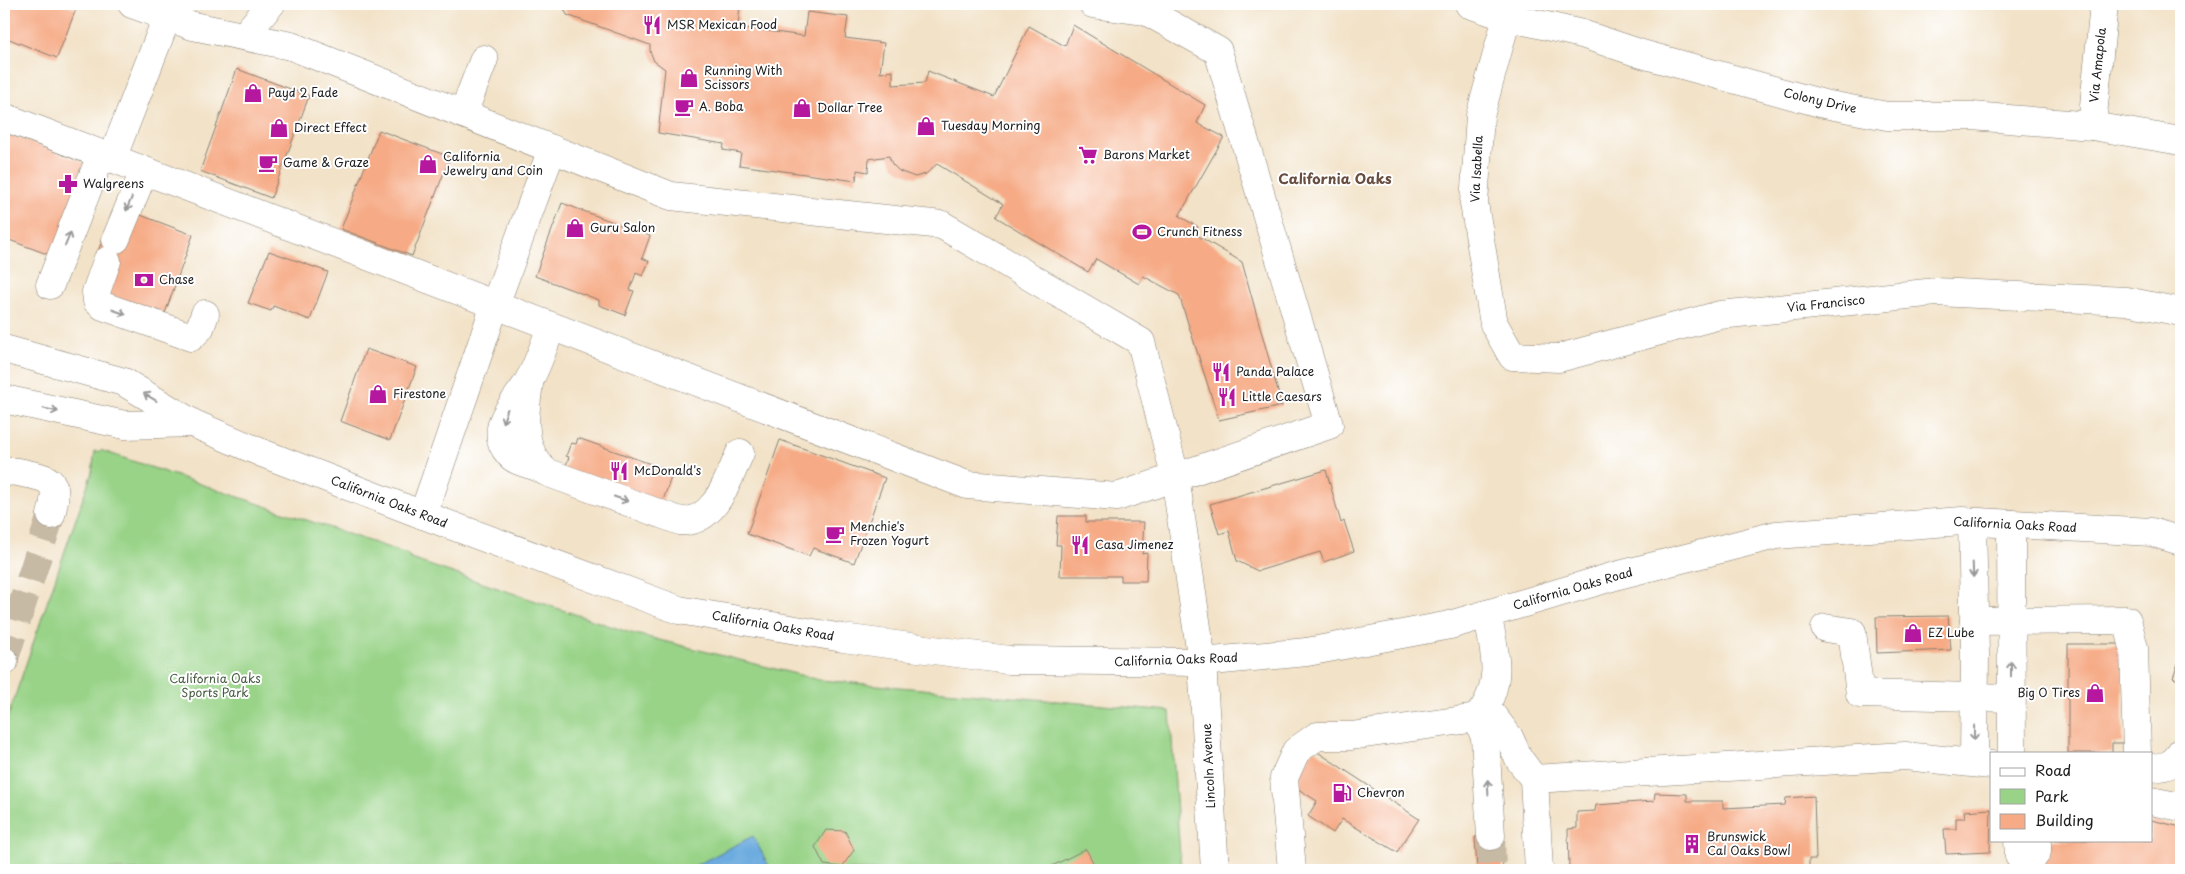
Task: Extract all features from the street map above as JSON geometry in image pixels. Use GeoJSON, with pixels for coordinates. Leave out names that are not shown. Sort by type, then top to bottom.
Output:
{"type":"FeatureCollection","features":[{"type":"Feature","properties":{"kind":"main road","name":"Lincoln Avenue"},"geometry":{"type":"LineString","coordinates":[[132,4],[169,10],[192,26],[291,46],[671,196],[942,225],[1141,342],[1175,476],[1202,662],[1215,870]]}},
{"type":"Feature","properties":{"kind":"main road"},"geometry":{"type":"LineString","coordinates":[[244,36],[271,4]]}},
{"type":"Feature","properties":{"kind":"main road"},"geometry":{"type":"LineString","coordinates":[[4,117],[967,485],[1117,496],[1329,425],[1218,51],[1146,11],[1093,4]]}},
{"type":"Feature","properties":{"kind":"main road","name":"Colony Drive"},"geometry":{"type":"LineString","coordinates":[[1469,4],[1507,17],[1582,34],[1642,54],[1824,104],[1887,116],[1972,116],[2092,126],[2181,142]]}},
{"type":"Feature","properties":{"kind":"main road","name":"Via Amapola"},"geometry":{"type":"LineString","coordinates":[[2092,126],[2104,4]]}},
{"type":"Feature","properties":{"kind":"main road"},"geometry":{"type":"LineString","coordinates":[[50,284],[107,157],[169,10]]}},
{"type":"Feature","properties":{"kind":"main road","name":"Via Isabella"},"geometry":{"type":"LineString","coordinates":[[1494,324],[1474,203],[1480,116],[1507,17]]}},
{"type":"Feature","properties":{"kind":"main road"},"geometry":{"type":"LineString","coordinates":[[464,114],[484,59]]}},
{"type":"Feature","properties":{"kind":"main road"},"geometry":{"type":"LineString","coordinates":[[423,516],[495,305],[552,149]]}},
{"type":"Feature","properties":{"kind":"main road"},"geometry":{"type":"LineString","coordinates":[[144,171],[96,292],[97,301],[103,306],[191,337],[200,328],[205,314]]}},
{"type":"Feature","properties":{"kind":"main road","name":"Via Francisco"},"geometry":{"type":"LineString","coordinates":[[1494,324],[1512,356],[1559,358],[1720,314],[1936,292],[2126,301],[2181,312]]}},
{"type":"Feature","properties":{"kind":"main road"},"geometry":{"type":"LineString","coordinates":[[551,327],[530,378],[508,408],[501,428],[502,442],[509,455],[519,461],[541,467],[554,475],[680,521],[688,522],[698,518],[715,504],[740,453]]}},
{"type":"Feature","properties":{"kind":"main road","name":"California Oaks Road"},"geometry":{"type":"LineString","coordinates":[[4,349],[124,382],[192,423],[262,453],[423,516],[680,610],[844,638],[1009,660],[1202,662],[1307,652],[1450,625],[1615,576],[1776,535],[1972,522],[2151,532],[2181,541]]}},
{"type":"Feature","properties":{"kind":"main road","name":"California Oaks Road"},"geometry":{"type":"LineString","coordinates":[[4,399],[125,425],[192,423]]}},
{"type":"Feature","properties":{"kind":"main road"},"geometry":{"type":"LineString","coordinates":[[5,472],[46,477],[54,485],[56,495],[51,514]]}},
{"type":"Feature","properties":{"kind":"main road"},"geometry":{"type":"LineString","coordinates":[[1534,779],[1905,756],[1982,764],[1974,697],[1972,522]]}},
{"type":"Feature","properties":{"kind":"main road"},"geometry":{"type":"LineString","coordinates":[[2011,524],[2012,752]]}},
{"type":"Feature","properties":{"kind":"main road"},"geometry":{"type":"LineString","coordinates":[[1487,614],[1497,660],[1492,693],[1481,712],[1485,736],[1490,836]]}},
{"type":"Feature","properties":{"kind":"main road"},"geometry":{"type":"LineString","coordinates":[[1974,621],[2127,620],[2134,648],[2137,752]]}},
{"type":"Feature","properties":{"kind":"main road"},"geometry":{"type":"LineString","coordinates":[[1825,628],[1852,632],[1860,694],[2012,698]]}},
{"type":"Feature","properties":{"kind":"main road"},"geometry":{"type":"LineString","coordinates":[[1481,712],[1509,737],[1519,759],[1534,779],[1539,870]]}},
{"type":"Feature","properties":{"kind":"main road"},"geometry":{"type":"LineString","coordinates":[[1292,870],[1284,778],[1296,751],[1317,736],[1351,736],[1481,712]]}},
{"type":"Feature","properties":{"kind":"main road"},"geometry":{"type":"LineString","coordinates":[[2152,768],[2167,766],[2177,760],[2181,752]]}},
{"type":"Feature","properties":{"kind":"main road"},"geometry":{"type":"LineString","coordinates":[[2152,801],[2181,807]]}},
{"type":"Feature","properties":{"kind":"green space","name":"California Oaks Sports Park"},"geometry":{"type":"Polygon","coordinates":[[[100,450],[407,554],[411,559],[631,633],[820,680],[1170,711],[1181,870],[4,870],[4,728],[92,472],[95,451],[99,452],[100,450]]]}},
{"type":"Feature","properties":{"kind":"water"},"geometry":{"type":"Polygon","coordinates":[[[753,836],[771,870],[687,870],[753,836]]]}},
{"type":"Feature","properties":{"kind":"building"},"geometry":{"type":"Polygon","coordinates":[[[4,4],[63,4],[76,9],[57,58],[4,37],[4,4]]]}},
{"type":"Feature","properties":{"kind":"building"},"geometry":{"type":"Polygon","coordinates":[[[562,4],[740,4],[738,27],[804,36],[807,12],[848,17],[845,38],[884,43],[880,73],[893,71],[893,85],[925,83],[928,71],[994,97],[1029,26],[1065,46],[1073,25],[1205,105],[1197,123],[1224,137],[1179,216],[1198,227],[1195,234],[1242,262],[1282,406],[1219,420],[1179,295],[1143,276],[1139,284],[1096,259],[1088,272],[996,217],[1003,204],[937,164],[926,174],[915,177],[899,171],[892,164],[889,156],[869,159],[868,172],[857,170],[856,181],[739,165],[741,153],[723,150],[724,144],[658,133],[665,69],[654,61],[650,45],[567,15],[562,4]]]}},
{"type":"Feature","properties":{"kind":"building"},"geometry":{"type":"Polygon","coordinates":[[[237,69],[309,96],[271,198],[200,171],[237,69]]]}},
{"type":"Feature","properties":{"kind":"building"},"geometry":{"type":"Polygon","coordinates":[[[379,130],[450,157],[412,256],[341,229],[379,130]]]}},
{"type":"Feature","properties":{"kind":"building","name":"Walgreens"},"geometry":{"type":"Polygon","coordinates":[[[4,132],[90,165],[55,257],[4,238],[4,132]]]}},
{"type":"Feature","properties":{"kind":"building"},"geometry":{"type":"Polygon","coordinates":[[[562,203],[650,236],[642,258],[649,261],[643,276],[636,273],[630,290],[634,291],[625,315],[599,305],[599,300],[535,276],[562,203]]]}},
{"type":"Feature","properties":{"kind":"building","name":"Chase"},"geometry":{"type":"Polygon","coordinates":[[[138,214],[193,235],[164,316],[106,295],[96,257],[104,235],[138,214]]]}},
{"type":"Feature","properties":{"kind":"building"},"geometry":{"type":"Polygon","coordinates":[[[269,251],[328,272],[310,320],[273,306],[271,311],[248,303],[269,251]]]}},
{"type":"Feature","properties":{"kind":"building","name":"Firestone"},"geometry":{"type":"Polygon","coordinates":[[[366,349],[417,367],[390,440],[340,421],[366,349]]]}},
{"type":"Feature","properties":{"kind":"building","name":"McDonald's"},"geometry":{"type":"Polygon","coordinates":[[[578,438],[673,472],[661,506],[564,471],[569,457],[566,456],[571,443],[576,444],[578,438]]]}},
{"type":"Feature","properties":{"kind":"building"},"geometry":{"type":"Polygon","coordinates":[[[780,440],[885,478],[854,563],[813,548],[809,556],[747,534],[780,440]]]}},
{"type":"Feature","properties":{"kind":"building"},"geometry":{"type":"Polygon","coordinates":[[[1326,470],[1341,523],[1344,521],[1354,551],[1324,562],[1320,552],[1258,571],[1237,561],[1229,531],[1219,534],[1210,504],[1326,470]]]}},
{"type":"Feature","properties":{"kind":"building"},"geometry":{"type":"Polygon","coordinates":[[[1058,516],[1086,516],[1086,522],[1144,522],[1142,554],[1147,553],[1146,581],[1121,581],[1121,576],[1060,576],[1061,545],[1056,545],[1058,516]]]}},
{"type":"Feature","properties":{"kind":"building","name":"EZ Lube"},"geometry":{"type":"Polygon","coordinates":[[[1948,616],[1951,650],[1877,653],[1876,617],[1948,616]]]}},
{"type":"Feature","properties":{"kind":"building","name":"Big O Tires"},"geometry":{"type":"Polygon","coordinates":[[[2068,644],[2123,644],[2123,743],[2112,743],[2112,752],[2068,752],[2068,644]]]}},
{"type":"Feature","properties":{"kind":"building"},"geometry":{"type":"Polygon","coordinates":[[[2181,655],[2181,681],[2173,678],[2181,655]]]}},
{"type":"Feature","properties":{"kind":"building","name":"Chevron"},"geometry":{"type":"Polygon","coordinates":[[[1313,749],[1419,819],[1397,852],[1342,819],[1333,833],[1308,816],[1317,801],[1292,785],[1313,749]]]}},
{"type":"Feature","properties":{"kind":"building","name":"Brunswick Cal Oaks Bowl"},"geometry":{"type":"Polygon","coordinates":[[[1655,793],[1687,794],[1687,801],[1723,801],[1723,808],[1785,805],[1786,798],[1814,796],[1816,859],[1809,859],[1809,870],[1579,870],[1579,868],[1569,867],[1568,829],[1577,828],[1577,812],[1595,811],[1596,805],[1654,801],[1655,793]]]}},
{"type":"Feature","properties":{"kind":"building"},"geometry":{"type":"Polygon","coordinates":[[[1990,809],[1990,852],[1946,854],[1944,829],[1956,829],[1956,818],[1965,818],[1964,811],[1990,809]]]}},
{"type":"Feature","properties":{"kind":"building"},"geometry":{"type":"Polygon","coordinates":[[[2152,820],[2181,827],[2181,870],[2157,868],[2045,870],[2043,842],[2152,842],[2152,820]]]}},
{"type":"Feature","properties":{"kind":"building"},"geometry":{"type":"Polygon","coordinates":[[[826,830],[845,831],[854,850],[842,867],[824,865],[815,847],[826,830]]]}},
{"type":"Feature","properties":{"kind":"building"},"geometry":{"type":"Polygon","coordinates":[[[1500,836],[1503,870],[1477,870],[1475,837],[1500,836]]]}},
{"type":"Feature","properties":{"kind":"building"},"geometry":{"type":"Polygon","coordinates":[[[1086,849],[1097,870],[1044,870],[1086,849]]]}},
{"type":"Feature","properties":{"kind":"tunnel"},"geometry":{"type":"LineString","coordinates":[[4,661],[51,515]]}},
{"type":"Feature","properties":{"kind":"tunnel"},"geometry":{"type":"LineString","coordinates":[[1491,836],[1492,870]]}},
{"type":"Feature","properties":{"kind":"place","name":"MSR Mexican Food"},"geometry":{"type":"Point","coordinates":[652,25]}},
{"type":"Feature","properties":{"kind":"place","name":"Running With Scissors"},"geometry":{"type":"Point","coordinates":[689,78]}},
{"type":"Feature","properties":{"kind":"place","name":"Payd 2 Fade"},"geometry":{"type":"Point","coordinates":[253,93]}},
{"type":"Feature","properties":{"kind":"place","name":"A. Boba"},"geometry":{"type":"Point","coordinates":[684,107]}},
{"type":"Feature","properties":{"kind":"place","name":"Dollar Tree"},"geometry":{"type":"Point","coordinates":[802,108]}},
{"type":"Feature","properties":{"kind":"place","name":"Tuesday Morning"},"geometry":{"type":"Point","coordinates":[926,126]}},
{"type":"Feature","properties":{"kind":"place","name":"Direct Effect"},"geometry":{"type":"Point","coordinates":[279,128]}},
{"type":"Feature","properties":{"kind":"place","name":"Barons Market"},"geometry":{"type":"Point","coordinates":[1088,155]}},
{"type":"Feature","properties":{"kind":"place","name":"Game & Graze"},"geometry":{"type":"Point","coordinates":[268,163]}},
{"type":"Feature","properties":{"kind":"place","name":"California Jewelry and Coin"},"geometry":{"type":"Point","coordinates":[428,164]}},
{"type":"Feature","properties":{"kind":"place","name":"Walgreens"},"geometry":{"type":"Point","coordinates":[68,184]}},
{"type":"Feature","properties":{"kind":"place","name":"Guru Salon"},"geometry":{"type":"Point","coordinates":[575,228]}},
{"type":"Feature","properties":{"kind":"place","name":"Crunch Fitness"},"geometry":{"type":"Point","coordinates":[1142,232]}},
{"type":"Feature","properties":{"kind":"place","name":"Chase"},"geometry":{"type":"Point","coordinates":[144,280]}},
{"type":"Feature","properties":{"kind":"place","name":"Panda Palace"},"geometry":{"type":"Point","coordinates":[1221,372]}},
{"type":"Feature","properties":{"kind":"place","name":"Firestone"},"geometry":{"type":"Point","coordinates":[378,394]}},
{"type":"Feature","properties":{"kind":"place","name":"Little Caesars"},"geometry":{"type":"Point","coordinates":[1227,397]}},
{"type":"Feature","properties":{"kind":"place","name":"McDonald's"},"geometry":{"type":"Point","coordinates":[619,471]}},
{"type":"Feature","properties":{"kind":"place","name":"Menchie's Frozen Yogurt"},"geometry":{"type":"Point","coordinates":[835,534]}},
{"type":"Feature","properties":{"kind":"place","name":"Casa Jimenez"},"geometry":{"type":"Point","coordinates":[1080,545]}},
{"type":"Feature","properties":{"kind":"place","name":"EZ Lube"},"geometry":{"type":"Point","coordinates":[1913,633]}},
{"type":"Feature","properties":{"kind":"place","name":"Big O Tires"},"geometry":{"type":"Point","coordinates":[2095,693]}},
{"type":"Feature","properties":{"kind":"place","name":"Chevron"},"geometry":{"type":"Point","coordinates":[1342,793]}},
{"type":"Feature","properties":{"kind":"place","name":"Brunswick Cal Oaks Bowl"},"geometry":{"type":"Point","coordinates":[1692,844]}},
{"type":"Feature","properties":{"kind":"district","name":"California Oaks"},"geometry":{"type":"Point","coordinates":[1335,179]}}]}
